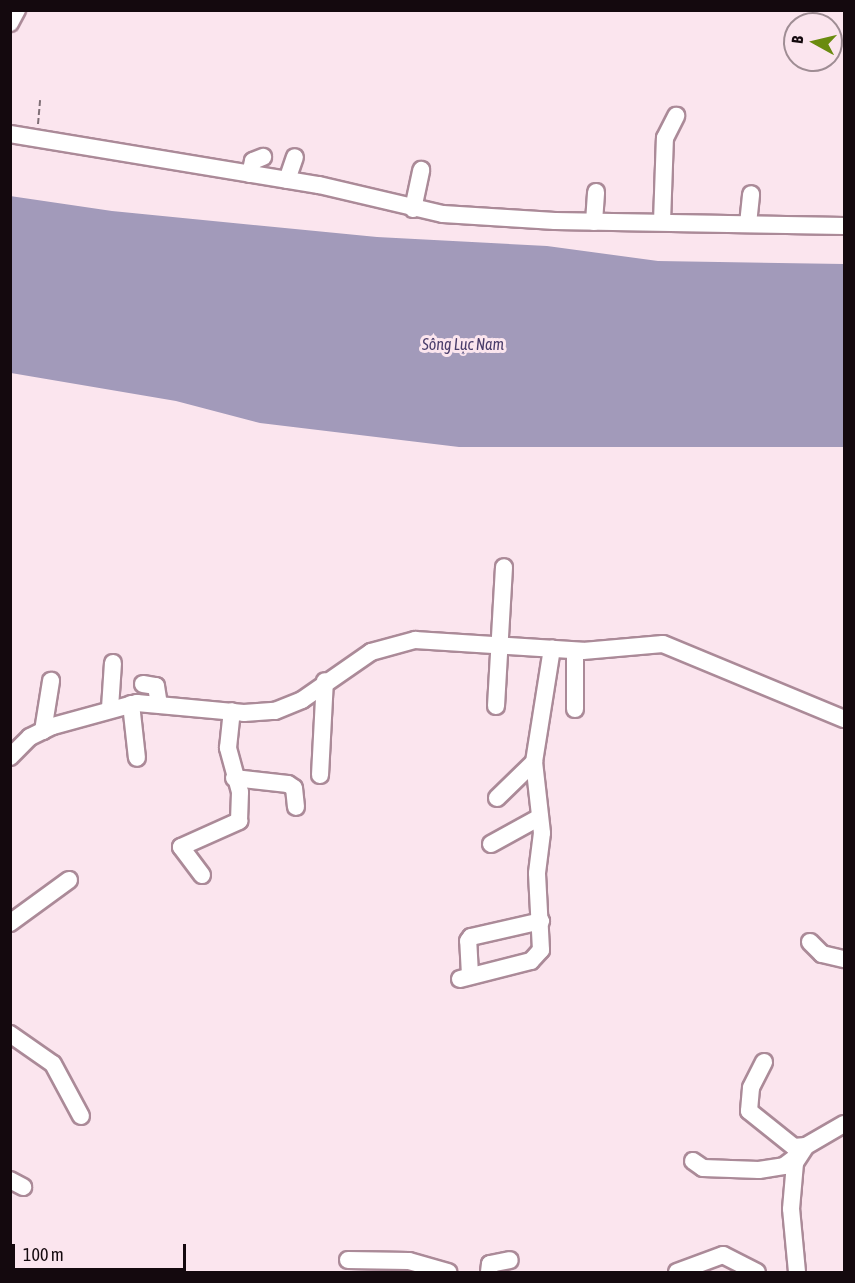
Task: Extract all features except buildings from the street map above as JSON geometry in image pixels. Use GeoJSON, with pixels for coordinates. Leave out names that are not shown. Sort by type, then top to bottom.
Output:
{"type":"FeatureCollection","features":[{"type":"Feature","properties":{"kind":"street"},"geometry":{"type":"LineString","coordinates":[[10,22],[17,10]]}},
{"type":"Feature","properties":{"kind":"street"},"geometry":{"type":"LineString","coordinates":[[662,222],[665,138],[676,116]]}},
{"type":"Feature","properties":{"kind":"street"},"geometry":{"type":"LineString","coordinates":[[10,134],[287,180],[413,209],[478,218],[844,226]]}},
{"type":"Feature","properties":{"kind":"street"},"geometry":{"type":"LineString","coordinates":[[250,174],[253,160],[263,157]]}},
{"type":"Feature","properties":{"kind":"street"},"geometry":{"type":"LineString","coordinates":[[287,180],[295,157]]}},
{"type":"Feature","properties":{"kind":"street"},"geometry":{"type":"LineString","coordinates":[[413,209],[421,170]]}},
{"type":"Feature","properties":{"kind":"street"},"geometry":{"type":"LineString","coordinates":[[594,222],[596,192]]}},
{"type":"Feature","properties":{"kind":"street"},"geometry":{"type":"LineString","coordinates":[[748,224],[751,194]]}},
{"type":"Feature","properties":{"kind":"street"},"geometry":{"type":"LineString","coordinates":[[496,706],[504,567]]}},
{"type":"Feature","properties":{"kind":"street"},"geometry":{"type":"LineString","coordinates":[[10,757],[43,731],[110,708],[131,704],[159,704],[232,711],[275,711],[302,700],[325,681],[371,652],[404,641],[575,651],[663,644],[844,719]]}},
{"type":"Feature","properties":{"kind":"street"},"geometry":{"type":"LineString","coordinates":[[541,921],[471,937],[468,941],[465,977],[537,958],[541,950],[541,921],[537,873],[540,817],[534,762],[552,648]]}},
{"type":"Feature","properties":{"kind":"street"},"geometry":{"type":"LineString","coordinates":[[575,651],[575,709]]}},
{"type":"Feature","properties":{"kind":"street"},"geometry":{"type":"LineString","coordinates":[[110,708],[113,663]]}},
{"type":"Feature","properties":{"kind":"street"},"geometry":{"type":"LineString","coordinates":[[43,731],[51,681]]}},
{"type":"Feature","properties":{"kind":"street"},"geometry":{"type":"LineString","coordinates":[[320,775],[325,681]]}},
{"type":"Feature","properties":{"kind":"street"},"geometry":{"type":"LineString","coordinates":[[143,684],[156,686],[159,704]]}},
{"type":"Feature","properties":{"kind":"street"},"geometry":{"type":"LineString","coordinates":[[131,704],[137,758]]}},
{"type":"Feature","properties":{"kind":"street"},"geometry":{"type":"LineString","coordinates":[[202,875],[181,847],[239,821],[240,792],[234,778],[228,748],[232,711]]}},
{"type":"Feature","properties":{"kind":"street"},"geometry":{"type":"LineString","coordinates":[[497,798],[534,762]]}},
{"type":"Feature","properties":{"kind":"street"},"geometry":{"type":"LineString","coordinates":[[234,778],[288,784],[294,788],[296,807]]}},
{"type":"Feature","properties":{"kind":"street"},"geometry":{"type":"LineString","coordinates":[[491,844],[540,817]]}},
{"type":"Feature","properties":{"kind":"street"},"geometry":{"type":"LineString","coordinates":[[10,923],[69,880]]}},
{"type":"Feature","properties":{"kind":"street"},"geometry":{"type":"LineString","coordinates":[[810,942],[822,954],[844,959]]}},
{"type":"Feature","properties":{"kind":"street"},"geometry":{"type":"LineString","coordinates":[[10,1035],[53,1064],[81,1116]]}},
{"type":"Feature","properties":{"kind":"street"},"geometry":{"type":"LineString","coordinates":[[764,1062],[751,1088],[749,1111],[794,1147],[803,1150]]}},
{"type":"Feature","properties":{"kind":"street"},"geometry":{"type":"LineString","coordinates":[[693,1161],[703,1168],[759,1170],[784,1166],[803,1150],[844,1124]]}},
{"type":"Feature","properties":{"kind":"street"},"geometry":{"type":"LineString","coordinates":[[797,1272],[791,1209],[793,1174],[803,1150]]}},
{"type":"Feature","properties":{"kind":"street"},"geometry":{"type":"LineString","coordinates":[[677,1272],[723,1255],[757,1272]]}},
{"type":"Feature","properties":{"kind":"street"},"geometry":{"type":"LineString","coordinates":[[348,1260],[409,1260],[448,1272]]}},
{"type":"Feature","properties":{"kind":"street"},"geometry":{"type":"LineString","coordinates":[[489,1272],[494,1262],[510,1260]]}},
{"type":"Feature","properties":{"kind":"path"},"geometry":{"type":"LineString","coordinates":[[37,138],[40,100]]}},
{"type":"Feature","properties":{"kind":"water","name":"Sông Lục Nam"},"geometry":{"type":"Polygon","coordinates":[[[10,196],[112,211],[377,237],[547,246],[658,261],[844,264],[844,447],[459,447],[260,423],[176,401],[11,373],[10,196]]]}}]}
